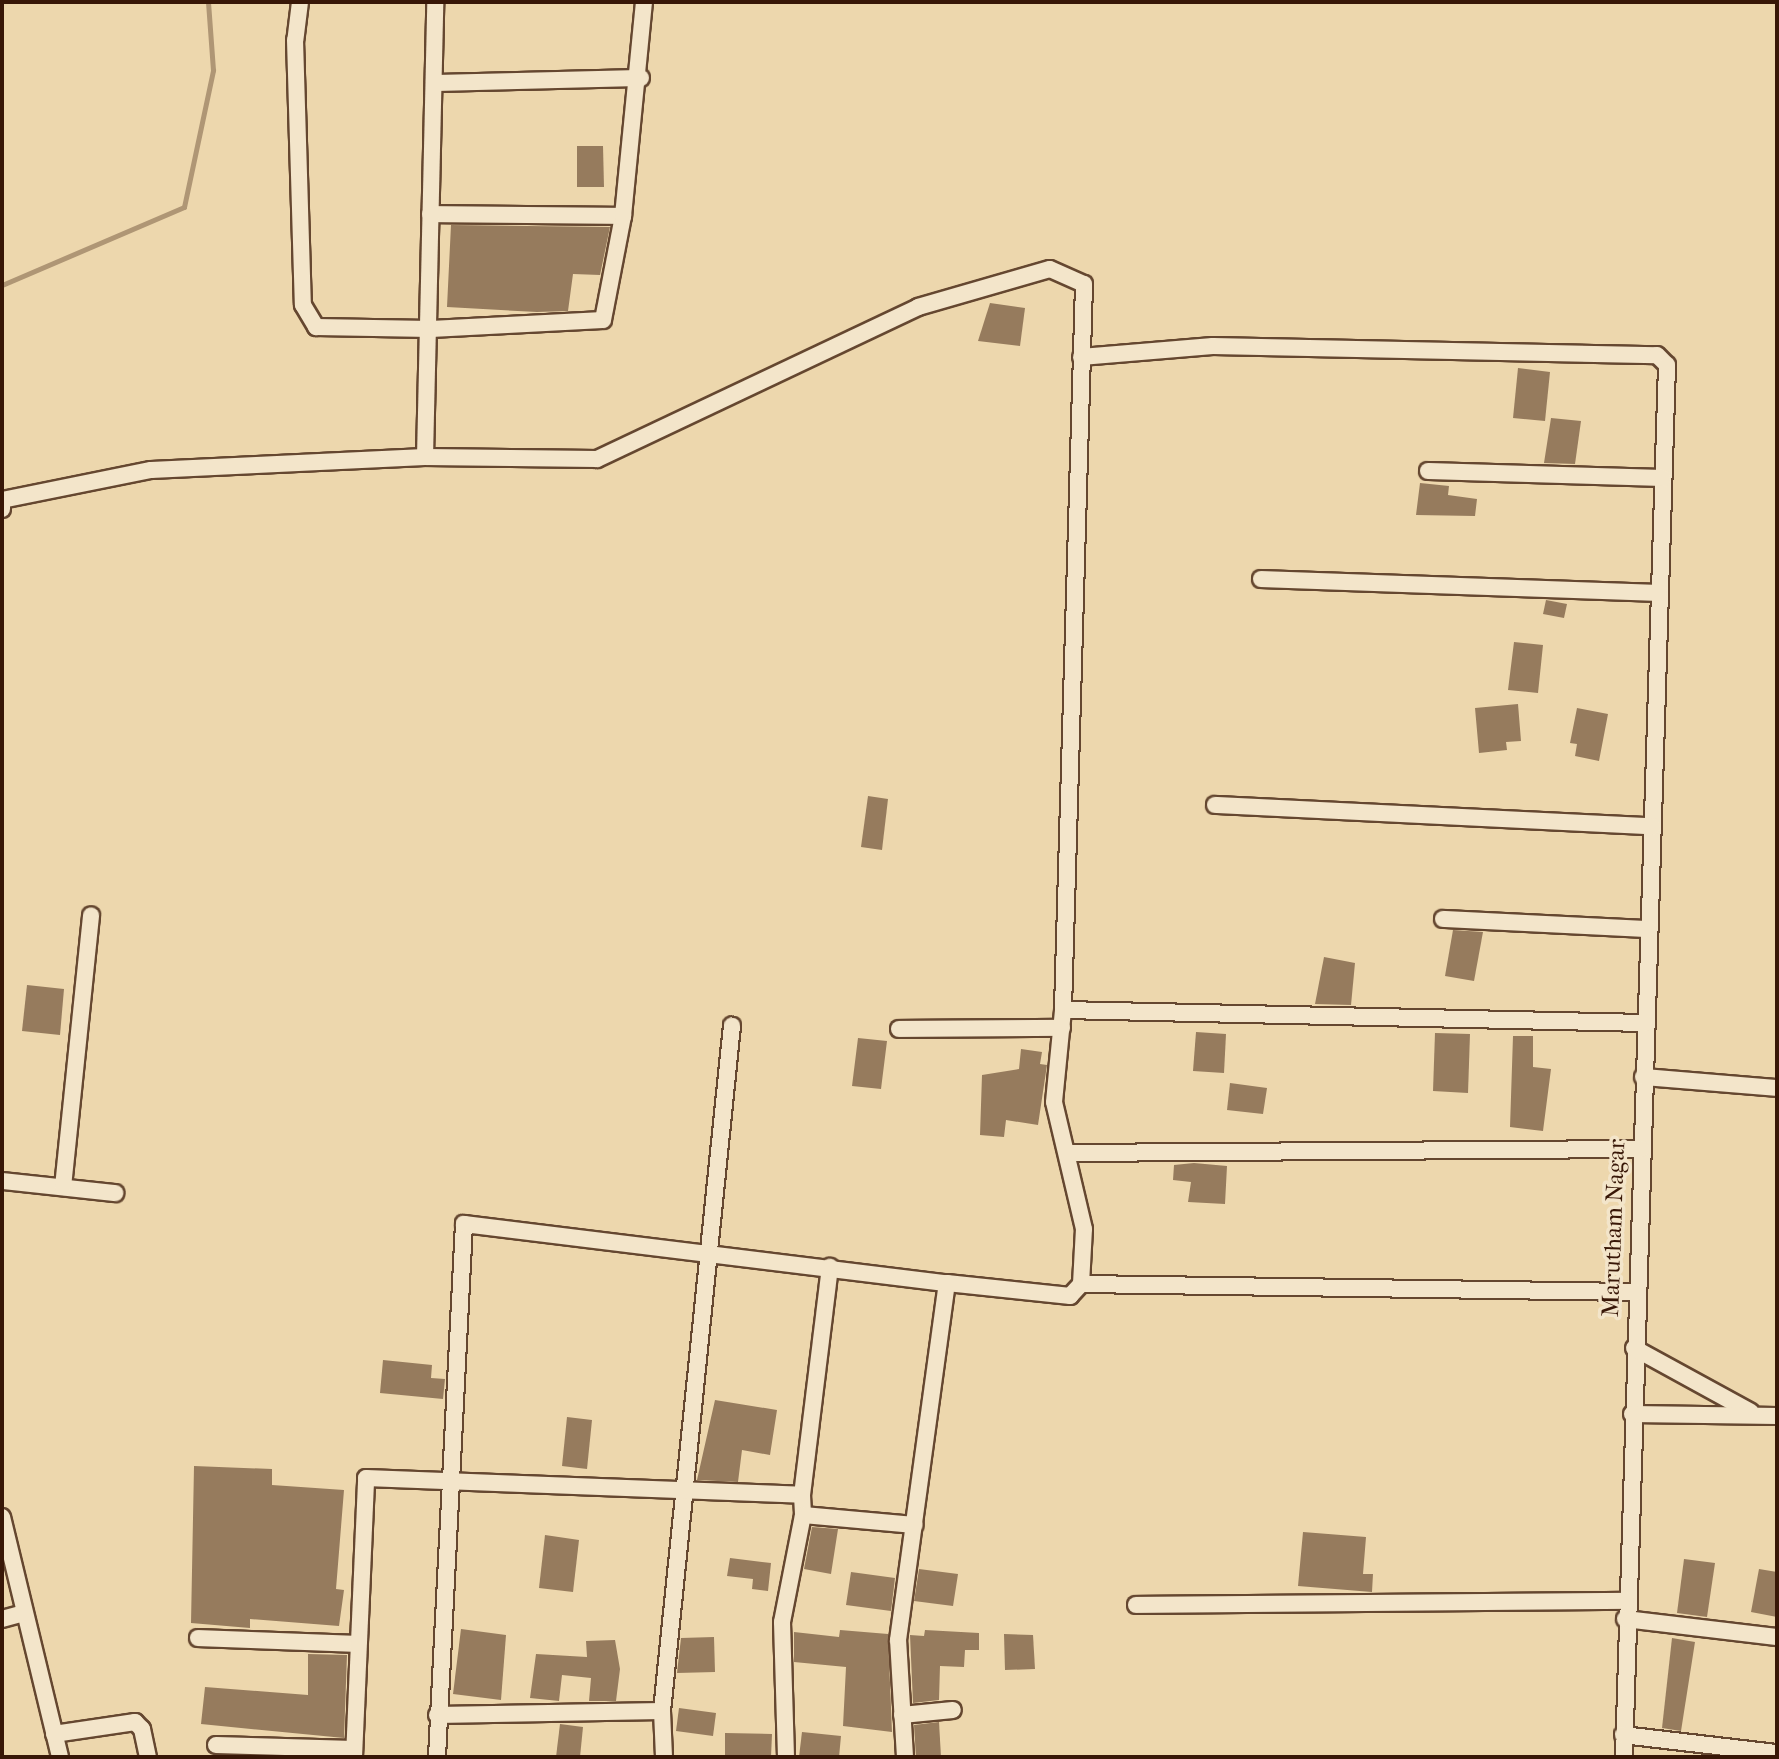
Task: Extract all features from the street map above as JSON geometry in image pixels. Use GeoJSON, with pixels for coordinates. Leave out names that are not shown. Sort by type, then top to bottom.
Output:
{"type":"FeatureCollection","features":[{"type":"Feature","properties":{"kind":"street"},"geometry":{"type":"LineString","coordinates":[[300,2],[295,40],[303,305],[316,327],[431,329],[603,320],[623,216],[641,78],[644,2]]}},
{"type":"Feature","properties":{"kind":"street"},"geometry":{"type":"LineString","coordinates":[[425,457],[431,329],[430,214],[435,2]]}},
{"type":"Feature","properties":{"kind":"street"},"geometry":{"type":"LineString","coordinates":[[434,83],[641,78]]}},
{"type":"Feature","properties":{"kind":"street"},"geometry":{"type":"LineString","coordinates":[[430,214],[623,216]]}},
{"type":"Feature","properties":{"kind":"street"},"geometry":{"type":"LineString","coordinates":[[2,509],[2,500],[151,470],[425,457],[597,459],[918,307],[1050,269],[1084,284],[1063,1010],[1054,1102],[1084,1229],[1081,1284],[1070,1296],[464,1224],[448,1483],[437,1757]]}},
{"type":"Feature","properties":{"kind":"street","name":"Marutham Nagar"},"geometry":{"type":"LineString","coordinates":[[1081,357],[1213,346],[1657,355],[1667,365],[1625,1619],[1624,1757]]}},
{"type":"Feature","properties":{"kind":"street"},"geometry":{"type":"LineString","coordinates":[[1428,471],[1663,478]]}},
{"type":"Feature","properties":{"kind":"street"},"geometry":{"type":"LineString","coordinates":[[1261,579],[1659,593]]}},
{"type":"Feature","properties":{"kind":"street"},"geometry":{"type":"LineString","coordinates":[[1215,805],[1652,826]]}},
{"type":"Feature","properties":{"kind":"street"},"geometry":{"type":"LineString","coordinates":[[63,1187],[91,915]]}},
{"type":"Feature","properties":{"kind":"street"},"geometry":{"type":"LineString","coordinates":[[1443,919],[1648,929]]}},
{"type":"Feature","properties":{"kind":"street"},"geometry":{"type":"LineString","coordinates":[[1063,1010],[1645,1023]]}},
{"type":"Feature","properties":{"kind":"street"},"geometry":{"type":"LineString","coordinates":[[664,1757],[662,1711],[732,1026]]}},
{"type":"Feature","properties":{"kind":"street"},"geometry":{"type":"LineString","coordinates":[[899,1029],[1062,1028]]}},
{"type":"Feature","properties":{"kind":"street"},"geometry":{"type":"LineString","coordinates":[[1643,1077],[1777,1088]]}},
{"type":"Feature","properties":{"kind":"street"},"geometry":{"type":"LineString","coordinates":[[1067,1153],[1641,1149]]}},
{"type":"Feature","properties":{"kind":"street"},"geometry":{"type":"LineString","coordinates":[[2,1181],[115,1193]]}},
{"type":"Feature","properties":{"kind":"street"},"geometry":{"type":"LineString","coordinates":[[786,1757],[782,1622],[803,1515],[802,1495],[830,1267]]}},
{"type":"Feature","properties":{"kind":"street"},"geometry":{"type":"LineString","coordinates":[[905,1757],[898,1640],[947,1283]]}},
{"type":"Feature","properties":{"kind":"street"},"geometry":{"type":"LineString","coordinates":[[1081,1284],[1636,1292]]}},
{"type":"Feature","properties":{"kind":"street"},"geometry":{"type":"LineString","coordinates":[[1634,1348],[1753,1413]]}},
{"type":"Feature","properties":{"kind":"street"},"geometry":{"type":"LineString","coordinates":[[1632,1414],[1753,1413],[1777,1416]]}},
{"type":"Feature","properties":{"kind":"street"},"geometry":{"type":"LineString","coordinates":[[216,1745],[354,1753],[366,1478],[375,1475],[448,1483],[802,1495]]}},
{"type":"Feature","properties":{"kind":"street"},"geometry":{"type":"LineString","coordinates":[[803,1515],[915,1525]]}},
{"type":"Feature","properties":{"kind":"street"},"geometry":{"type":"LineString","coordinates":[[2,1517],[21,1614],[60,1757]]}},
{"type":"Feature","properties":{"kind":"street"},"geometry":{"type":"LineString","coordinates":[[1136,1605],[1626,1601]]}},
{"type":"Feature","properties":{"kind":"street"},"geometry":{"type":"LineString","coordinates":[[2,1619],[21,1614]]}},
{"type":"Feature","properties":{"kind":"street"},"geometry":{"type":"LineString","coordinates":[[1625,1619],[1777,1637]]}},
{"type":"Feature","properties":{"kind":"street"},"geometry":{"type":"LineString","coordinates":[[198,1638],[358,1644]]}},
{"type":"Feature","properties":{"kind":"street"},"geometry":{"type":"LineString","coordinates":[[902,1715],[953,1710]]}},
{"type":"Feature","properties":{"kind":"street"},"geometry":{"type":"LineString","coordinates":[[437,1715],[662,1711]]}},
{"type":"Feature","properties":{"kind":"street"},"geometry":{"type":"LineString","coordinates":[[54,1734],[135,1722],[142,1729],[148,1757]]}},
{"type":"Feature","properties":{"kind":"street"},"geometry":{"type":"LineString","coordinates":[[1623,1735],[1777,1753]]}},
{"type":"Feature","properties":{"kind":"building"},"geometry":{"type":"Polygon","coordinates":[[[577,146],[603,146],[604,187],[577,187],[577,146]]]}},
{"type":"Feature","properties":{"kind":"building"},"geometry":{"type":"Polygon","coordinates":[[[451,225],[610,227],[600,275],[573,274],[568,311],[537,312],[447,307],[451,225]]]}},
{"type":"Feature","properties":{"kind":"building"},"geometry":{"type":"Polygon","coordinates":[[[990,303],[1025,308],[1020,346],[978,341],[990,303]]]}},
{"type":"Feature","properties":{"kind":"building"},"geometry":{"type":"Polygon","coordinates":[[[1518,368],[1550,372],[1545,421],[1513,418],[1518,368]]]}},
{"type":"Feature","properties":{"kind":"building"},"geometry":{"type":"Polygon","coordinates":[[[1551,418],[1581,421],[1575,464],[1544,463],[1551,418]]]}},
{"type":"Feature","properties":{"kind":"building"},"geometry":{"type":"Polygon","coordinates":[[[1420,483],[1449,486],[1448,495],[1477,499],[1475,516],[1416,515],[1420,483]]]}},
{"type":"Feature","properties":{"kind":"building"},"geometry":{"type":"Polygon","coordinates":[[[1546,600],[1567,604],[1564,618],[1543,614],[1546,600]]]}},
{"type":"Feature","properties":{"kind":"building"},"geometry":{"type":"Polygon","coordinates":[[[1514,642],[1543,645],[1538,693],[1508,690],[1514,642]]]}},
{"type":"Feature","properties":{"kind":"building"},"geometry":{"type":"Polygon","coordinates":[[[1518,704],[1521,741],[1506,742],[1507,750],[1479,753],[1475,708],[1518,704]]]}},
{"type":"Feature","properties":{"kind":"building"},"geometry":{"type":"Polygon","coordinates":[[[1577,708],[1608,714],[1599,761],[1575,756],[1577,744],[1570,743],[1577,708]]]}},
{"type":"Feature","properties":{"kind":"building"},"geometry":{"type":"Polygon","coordinates":[[[868,796],[888,799],[882,850],[861,847],[868,796]]]}},
{"type":"Feature","properties":{"kind":"building"},"geometry":{"type":"Polygon","coordinates":[[[1453,930],[1483,932],[1474,981],[1445,976],[1453,930]]]}},
{"type":"Feature","properties":{"kind":"building"},"geometry":{"type":"Polygon","coordinates":[[[1324,957],[1355,963],[1351,1005],[1315,1004],[1324,957]]]}},
{"type":"Feature","properties":{"kind":"building"},"geometry":{"type":"Polygon","coordinates":[[[27,985],[64,989],[60,1035],[22,1031],[27,985]]]}},
{"type":"Feature","properties":{"kind":"building"},"geometry":{"type":"Polygon","coordinates":[[[1196,1032],[1226,1034],[1224,1073],[1193,1071],[1196,1032]]]}},
{"type":"Feature","properties":{"kind":"building"},"geometry":{"type":"Polygon","coordinates":[[[1435,1033],[1470,1034],[1468,1093],[1433,1091],[1435,1033]]]}},
{"type":"Feature","properties":{"kind":"building"},"geometry":{"type":"Polygon","coordinates":[[[1513,1036],[1533,1036],[1533,1067],[1551,1069],[1543,1131],[1510,1127],[1513,1036]]]}},
{"type":"Feature","properties":{"kind":"building"},"geometry":{"type":"Polygon","coordinates":[[[858,1038],[887,1041],[881,1089],[852,1086],[858,1038]]]}},
{"type":"Feature","properties":{"kind":"building"},"geometry":{"type":"Polygon","coordinates":[[[1021,1049],[1042,1052],[1040,1064],[1047,1065],[1038,1125],[1006,1120],[1004,1137],[980,1135],[982,1075],[1019,1069],[1021,1049]]]}},
{"type":"Feature","properties":{"kind":"building"},"geometry":{"type":"Polygon","coordinates":[[[1230,1083],[1267,1088],[1263,1114],[1227,1110],[1230,1083]]]}},
{"type":"Feature","properties":{"kind":"building"},"geometry":{"type":"Polygon","coordinates":[[[1174,1165],[1227,1166],[1225,1204],[1188,1202],[1191,1182],[1173,1180],[1174,1165]]]}},
{"type":"Feature","properties":{"kind":"building"},"geometry":{"type":"Polygon","coordinates":[[[383,1360],[432,1365],[431,1378],[445,1379],[443,1399],[380,1393],[383,1360]]]}},
{"type":"Feature","properties":{"kind":"building"},"geometry":{"type":"Polygon","coordinates":[[[715,1400],[777,1410],[770,1455],[742,1450],[738,1482],[697,1480],[715,1400]]]}},
{"type":"Feature","properties":{"kind":"building"},"geometry":{"type":"Polygon","coordinates":[[[567,1417],[592,1420],[587,1469],[562,1466],[567,1417]]]}},
{"type":"Feature","properties":{"kind":"building"},"geometry":{"type":"Polygon","coordinates":[[[194,1466],[272,1469],[272,1485],[344,1490],[336,1589],[344,1590],[339,1626],[250,1619],[250,1628],[191,1623],[194,1466]]]}},
{"type":"Feature","properties":{"kind":"building"},"geometry":{"type":"Polygon","coordinates":[[[812,1527],[838,1529],[831,1574],[804,1569],[812,1527]]]}},
{"type":"Feature","properties":{"kind":"building"},"geometry":{"type":"Polygon","coordinates":[[[1303,1532],[1366,1537],[1363,1574],[1373,1574],[1372,1592],[1298,1586],[1303,1532]]]}},
{"type":"Feature","properties":{"kind":"building"},"geometry":{"type":"Polygon","coordinates":[[[545,1535],[579,1540],[573,1592],[539,1588],[545,1535]]]}},
{"type":"Feature","properties":{"kind":"building"},"geometry":{"type":"Polygon","coordinates":[[[730,1558],[771,1563],[768,1591],[752,1589],[753,1579],[727,1576],[730,1558]]]}},
{"type":"Feature","properties":{"kind":"building"},"geometry":{"type":"Polygon","coordinates":[[[1684,1559],[1715,1563],[1707,1617],[1677,1613],[1684,1559]]]}},
{"type":"Feature","properties":{"kind":"building"},"geometry":{"type":"Polygon","coordinates":[[[919,1569],[958,1574],[953,1606],[914,1601],[919,1569]]]}},
{"type":"Feature","properties":{"kind":"building"},"geometry":{"type":"Polygon","coordinates":[[[1759,1569],[1777,1572],[1777,1617],[1751,1612],[1759,1569]]]}},
{"type":"Feature","properties":{"kind":"building"},"geometry":{"type":"Polygon","coordinates":[[[851,1572],[895,1578],[891,1611],[846,1605],[851,1572]]]}},
{"type":"Feature","properties":{"kind":"building"},"geometry":{"type":"Polygon","coordinates":[[[461,1629],[506,1635],[501,1700],[453,1694],[461,1629]]]}},
{"type":"Feature","properties":{"kind":"building"},"geometry":{"type":"Polygon","coordinates":[[[840,1630],[888,1634],[892,1732],[843,1726],[846,1667],[794,1662],[794,1632],[839,1637],[840,1630]]]}},
{"type":"Feature","properties":{"kind":"building"},"geometry":{"type":"Polygon","coordinates":[[[925,1630],[979,1633],[979,1650],[965,1650],[964,1667],[940,1666],[939,1700],[913,1703],[910,1635],[924,1636],[925,1630]]]}},
{"type":"Feature","properties":{"kind":"building"},"geometry":{"type":"Polygon","coordinates":[[[1004,1634],[1033,1635],[1035,1669],[1005,1670],[1004,1634]]]}},
{"type":"Feature","properties":{"kind":"building"},"geometry":{"type":"Polygon","coordinates":[[[714,1637],[715,1672],[677,1673],[681,1638],[714,1637]]]}},
{"type":"Feature","properties":{"kind":"building"},"geometry":{"type":"Polygon","coordinates":[[[1672,1638],[1695,1642],[1681,1731],[1662,1728],[1672,1638]]]}},
{"type":"Feature","properties":{"kind":"building"},"geometry":{"type":"Polygon","coordinates":[[[615,1640],[620,1669],[616,1701],[589,1701],[591,1678],[562,1675],[559,1701],[530,1698],[536,1654],[587,1657],[586,1641],[615,1640]]]}},
{"type":"Feature","properties":{"kind":"building"},"geometry":{"type":"Polygon","coordinates":[[[308,1654],[347,1655],[344,1738],[201,1724],[205,1687],[308,1695],[308,1654]]]}},
{"type":"Feature","properties":{"kind":"building"},"geometry":{"type":"Polygon","coordinates":[[[679,1708],[716,1713],[713,1736],[676,1731],[679,1708]]]}},
{"type":"Feature","properties":{"kind":"building"},"geometry":{"type":"Polygon","coordinates":[[[939,1722],[941,1757],[916,1757],[914,1725],[939,1722]]]}},
{"type":"Feature","properties":{"kind":"building"},"geometry":{"type":"Polygon","coordinates":[[[560,1724],[583,1727],[580,1757],[556,1757],[560,1724]]]}},
{"type":"Feature","properties":{"kind":"building"},"geometry":{"type":"Polygon","coordinates":[[[802,1732],[841,1736],[839,1757],[799,1757],[802,1732]]]}},
{"type":"Feature","properties":{"kind":"building"},"geometry":{"type":"Polygon","coordinates":[[[725,1733],[772,1734],[771,1757],[725,1757],[725,1733]]]}},
{"type":"Feature","properties":{"kind":"waterway"},"geometry":{"type":"LineString","coordinates":[[2,285],[184,207],[213,70],[208,2]]}}]}
